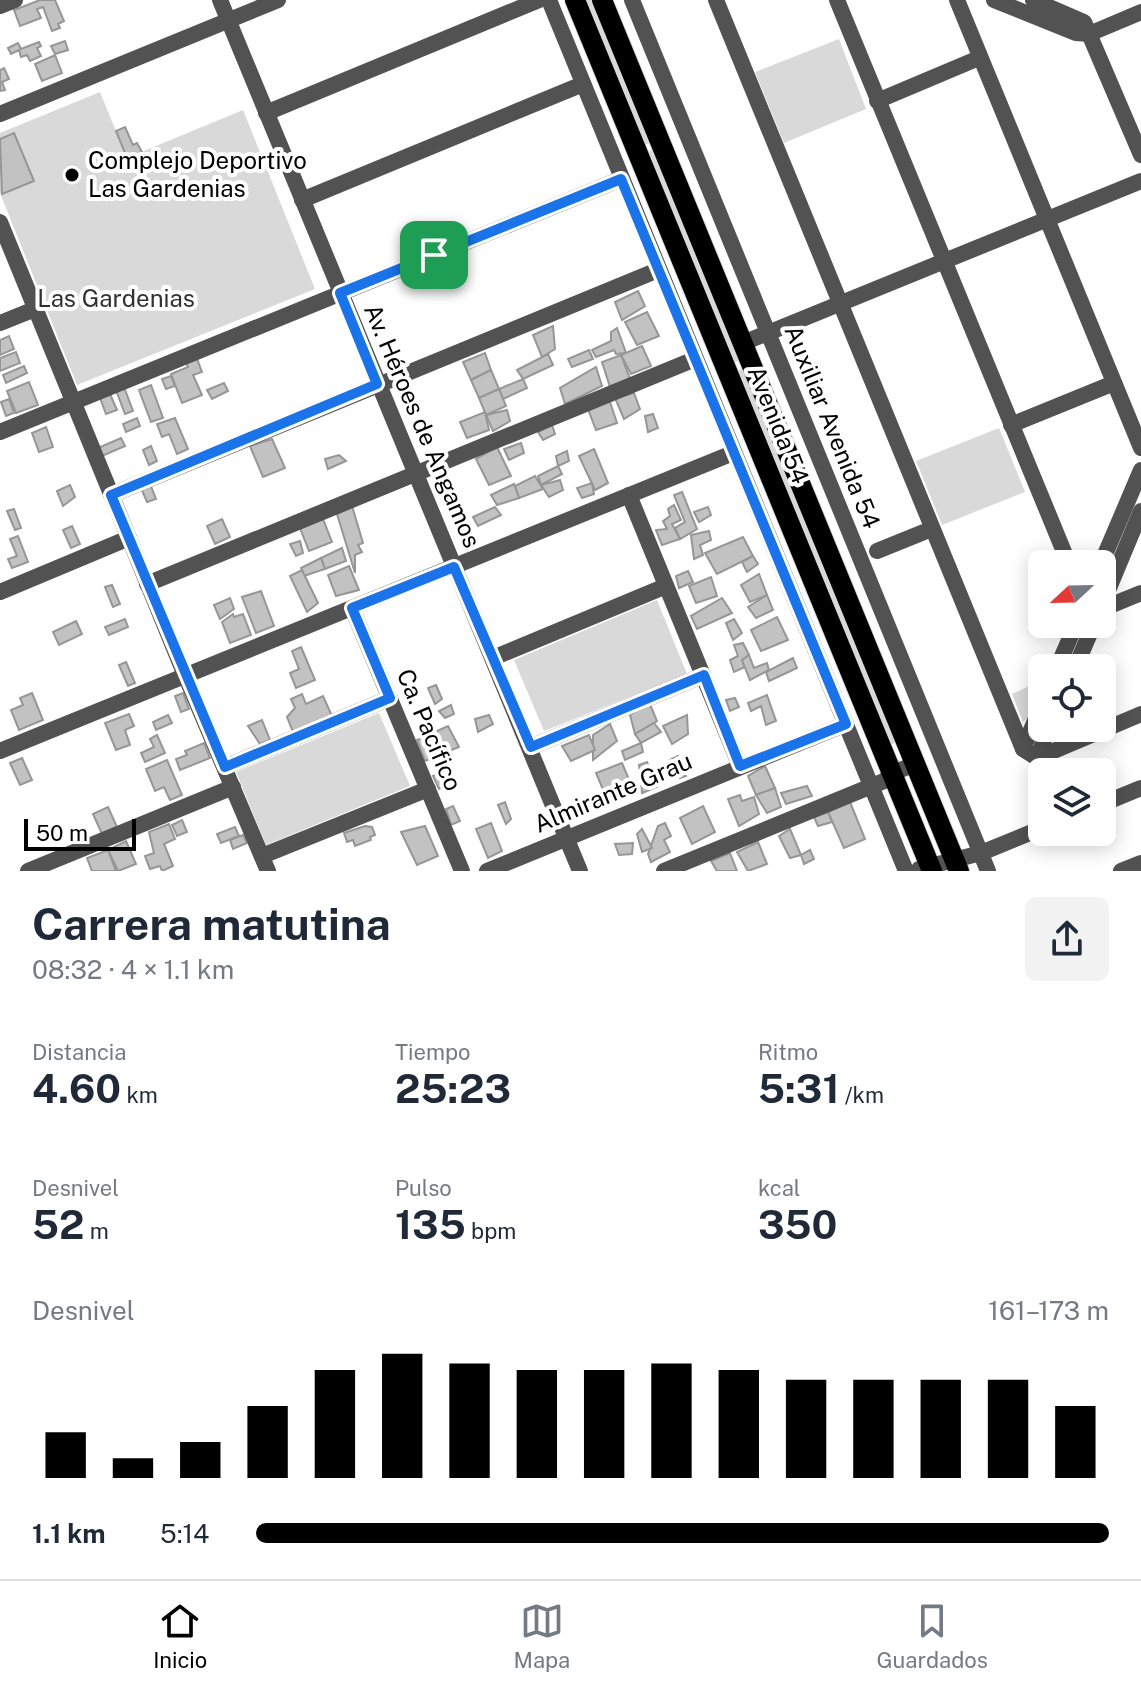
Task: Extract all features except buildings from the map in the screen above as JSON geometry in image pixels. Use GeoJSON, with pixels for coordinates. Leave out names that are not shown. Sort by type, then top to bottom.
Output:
{"type":"FeatureCollection","features":[{"type":"Feature","properties":{"kind":"main road","name":"Avenida 54"},"geometry":{"type":"LineString","coordinates":[[575,0],[932,869]]}},
{"type":"Feature","properties":{"kind":"main road","name":"Avenida 54"},"geometry":{"type":"LineString","coordinates":[[602,0],[957,866]]}},
{"type":"Feature","properties":{"kind":"street"},"geometry":{"type":"LineString","coordinates":[[0,6],[15,0]]}},
{"type":"Feature","properties":{"kind":"street","name":"Av. Héroes de Angamos"},"geometry":{"type":"LineString","coordinates":[[220,0],[580,871]]}},
{"type":"Feature","properties":{"kind":"street"},"geometry":{"type":"LineString","coordinates":[[0,114],[278,0]]}},
{"type":"Feature","properties":{"kind":"street"},"geometry":{"type":"LineString","coordinates":[[266,113],[539,0]]}},
{"type":"Feature","properties":{"kind":"street"},"geometry":{"type":"LineString","coordinates":[[549,0],[905,871],[957,866],[1028,834]]}},
{"type":"Feature","properties":{"kind":"street","name":"Auxiliar Avenida 54"},"geometry":{"type":"LineString","coordinates":[[632,0],[988,871]]}},
{"type":"Feature","properties":{"kind":"street"},"geometry":{"type":"LineString","coordinates":[[716,0],[839,305],[1030,754]]}},
{"type":"Feature","properties":{"kind":"street"},"geometry":{"type":"LineString","coordinates":[[837,0],[1063,550]]}},
{"type":"Feature","properties":{"kind":"street"},"geometry":{"type":"LineString","coordinates":[[957,0],[1141,448]]}},
{"type":"Feature","properties":{"kind":"street"},"geometry":{"type":"LineString","coordinates":[[994,0],[1076,33],[1089,34],[1141,12]]}},
{"type":"Feature","properties":{"kind":"street"},"geometry":{"type":"LineString","coordinates":[[1033,0],[1084,22],[1141,155]]}},
{"type":"Feature","properties":{"kind":"street"},"geometry":{"type":"LineString","coordinates":[[877,101],[979,58]]}},
{"type":"Feature","properties":{"kind":"street"},"geometry":{"type":"LineString","coordinates":[[302,200],[583,84]]}},
{"type":"Feature","properties":{"kind":"street"},"geometry":{"type":"LineString","coordinates":[[0,432],[621,179]]}},
{"type":"Feature","properties":{"kind":"street"},"geometry":{"type":"LineString","coordinates":[[743,343],[1141,181]]}},
{"type":"Feature","properties":{"kind":"street"},"geometry":{"type":"LineString","coordinates":[[0,222],[72,403],[265,863],[428,789]]}},
{"type":"Feature","properties":{"kind":"street"},"geometry":{"type":"LineString","coordinates":[[111,495],[658,270]]}},
{"type":"Feature","properties":{"kind":"street"},"geometry":{"type":"LineString","coordinates":[[0,323],[35,309]]}},
{"type":"Feature","properties":{"kind":"street"},"geometry":{"type":"LineString","coordinates":[[147,584],[695,359]]}},
{"type":"Feature","properties":{"kind":"street"},"geometry":{"type":"LineString","coordinates":[[1011,425],[1114,383]]}},
{"type":"Feature","properties":{"kind":"street"},"geometry":{"type":"LineString","coordinates":[[0,751],[733,453]]}},
{"type":"Feature","properties":{"kind":"street"},"geometry":{"type":"LineString","coordinates":[[1107,550],[1141,470]]}},
{"type":"Feature","properties":{"kind":"street"},"geometry":{"type":"LineString","coordinates":[[629,495],[740,766]]}},
{"type":"Feature","properties":{"kind":"street"},"geometry":{"type":"LineString","coordinates":[[1116,573],[1141,511]]}},
{"type":"Feature","properties":{"kind":"street"},"geometry":{"type":"LineString","coordinates":[[877,551],[924,532]]}},
{"type":"Feature","properties":{"kind":"street"},"geometry":{"type":"LineString","coordinates":[[0,592],[129,538]]}},
{"type":"Feature","properties":{"kind":"street"},"geometry":{"type":"LineString","coordinates":[[493,658],[666,586]]}},
{"type":"Feature","properties":{"kind":"street"},"geometry":{"type":"LineString","coordinates":[[1116,602],[1141,593]]}},
{"type":"Feature","properties":{"kind":"street","name":"Ca. Pacífico"},"geometry":{"type":"LineString","coordinates":[[352,608],[462,871]]}},
{"type":"Feature","properties":{"kind":"street"},"geometry":{"type":"LineString","coordinates":[[531,747],[704,675]]}},
{"type":"Feature","properties":{"kind":"street"},"geometry":{"type":"LineString","coordinates":[[225,767],[390,698]]}},
{"type":"Feature","properties":{"kind":"street"},"geometry":{"type":"LineString","coordinates":[[1030,754],[1141,714]]}},
{"type":"Feature","properties":{"kind":"street","name":"Almirante Grau"},"geometry":{"type":"LineString","coordinates":[[487,871],[846,724]]}},
{"type":"Feature","properties":{"kind":"street"},"geometry":{"type":"LineString","coordinates":[[1030,754],[1033,742]]}},
{"type":"Feature","properties":{"kind":"street"},"geometry":{"type":"LineString","coordinates":[[1030,754],[1039,742]]}},
{"type":"Feature","properties":{"kind":"street"},"geometry":{"type":"LineString","coordinates":[[664,871],[872,786],[892,773],[916,764]]}},
{"type":"Feature","properties":{"kind":"street"},"geometry":{"type":"LineString","coordinates":[[28,871],[233,787]]}},
{"type":"Feature","properties":{"kind":"street"},"geometry":{"type":"LineString","coordinates":[[1116,798],[1141,788]]}},
{"type":"Feature","properties":{"kind":"street"},"geometry":{"type":"LineString","coordinates":[[1121,871],[1141,863]]}},
{"type":"Feature","properties":{"kind":"green space"},"geometry":{"type":"Polygon","coordinates":[[[584,0],[594,0],[653,142],[642,146],[584,0]]]}},
{"type":"Feature","properties":{"kind":"green space"},"geometry":{"type":"Polygon","coordinates":[[[839,39],[866,109],[784,143],[755,72],[839,39]]]}},
{"type":"Feature","properties":{"kind":"green space","name":"Las Gardenias"},"geometry":{"type":"Polygon","coordinates":[[[100,92],[127,158],[243,110],[315,289],[77,385],[0,193],[0,133],[100,92]]]}},
{"type":"Feature","properties":{"kind":"green space"},"geometry":{"type":"Polygon","coordinates":[[[655,149],[742,359],[733,363],[645,153],[655,149]]]}},
{"type":"Feature","properties":{"kind":"green space"},"geometry":{"type":"Polygon","coordinates":[[[745,368],[899,742],[889,745],[736,371],[745,368]]]}},
{"type":"Feature","properties":{"kind":"green space"},"geometry":{"type":"Polygon","coordinates":[[[999,428],[1025,492],[942,525],[916,461],[999,428]]]}},
{"type":"Feature","properties":{"kind":"green space"},"geometry":{"type":"Polygon","coordinates":[[[657,600],[687,674],[544,731],[514,660],[657,600]]]}},
{"type":"Feature","properties":{"kind":"green space"},"geometry":{"type":"Polygon","coordinates":[[[1028,687],[1028,718],[1023,722],[1012,694],[1028,687]]]}},
{"type":"Feature","properties":{"kind":"green space"},"geometry":{"type":"Polygon","coordinates":[[[379,713],[410,786],[266,845],[236,772],[379,713]]]}},
{"type":"Feature","properties":{"kind":"place","name":"Complejo Deportivo Las Gardenias"},"geometry":{"type":"Point","coordinates":[72,175]}},
{"type":"Feature","properties":{"kind":"route"},"geometry":{"type":"LineString","coordinates":[[621,179],[846,724],[740,766],[704,675],[531,747],[454,567],[352,608],[390,698],[225,767],[111,495],[377,384],[340,293],[434,255],[621,179]]}}]}
